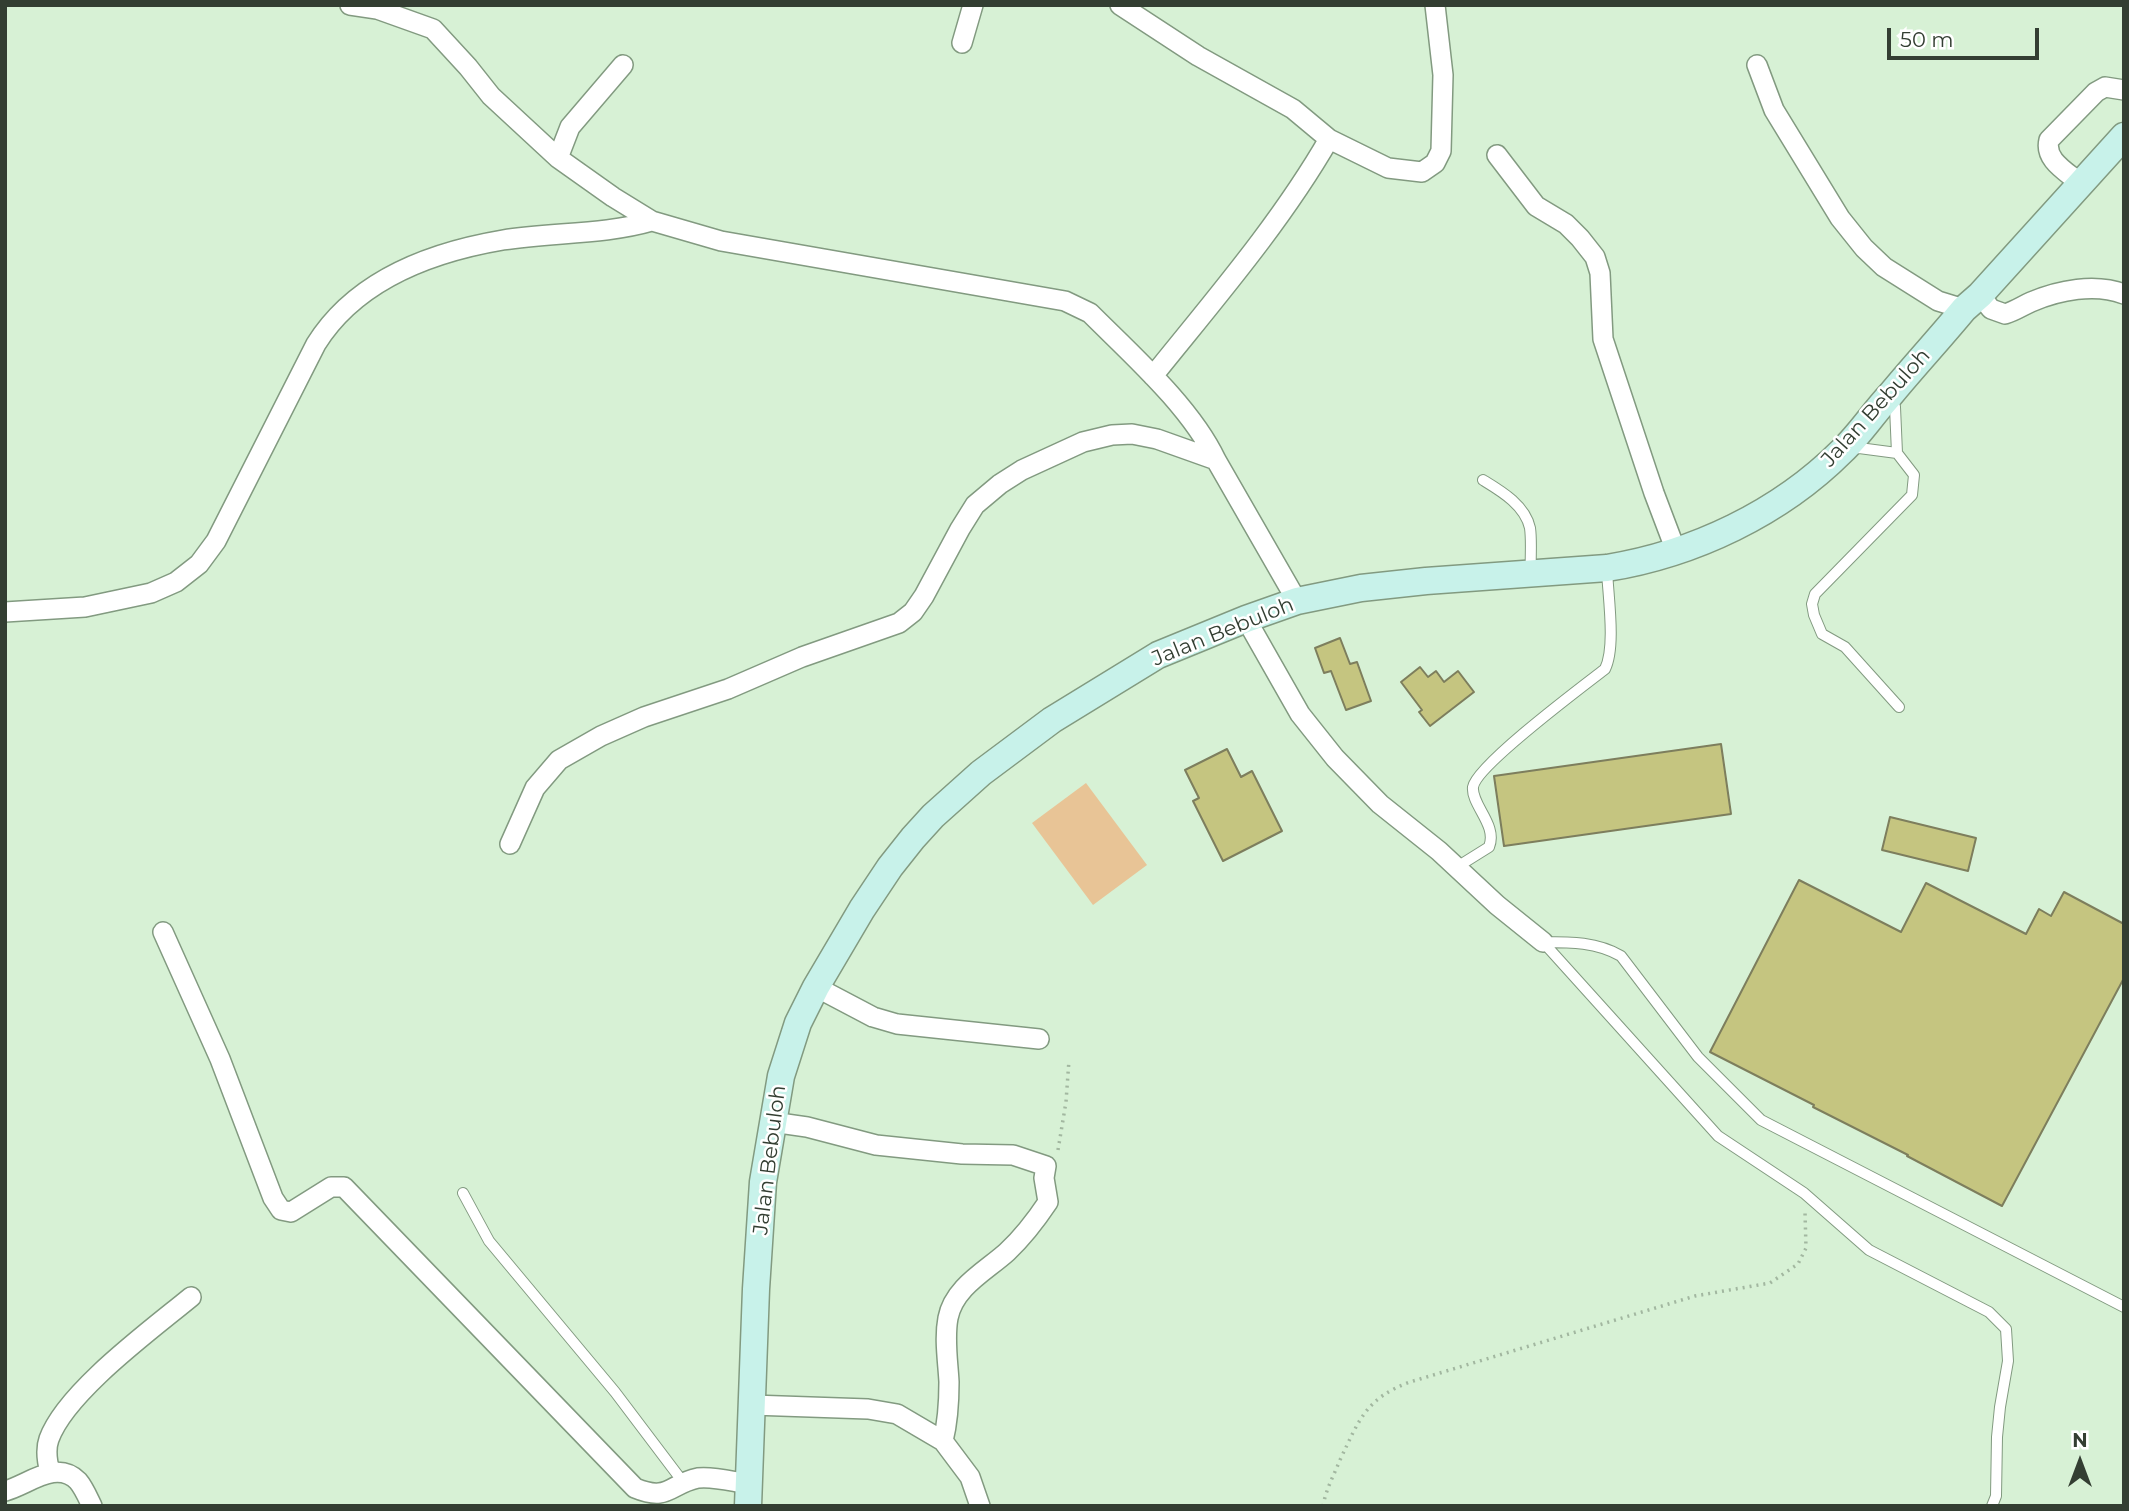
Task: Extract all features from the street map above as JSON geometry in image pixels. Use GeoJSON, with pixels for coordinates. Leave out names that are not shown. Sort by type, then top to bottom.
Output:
{"type":"FeatureCollection","features":[{"type":"Feature","properties":{"kind":"main road","name":"Jalan Bebuloh"},"geometry":{"type":"LineString","coordinates":[[749,1495],[763,1182],[785,1063],[798,1023],[816,987],[890,867],[933,816],[981,773],[1052,720],[1158,655],[1246,619],[1297,601],[1361,588],[1426,580],[1635,564],[1676,551],[1739,525],[1796,492],[1843,450],[1972,302],[2124,136]]}},
{"type":"Feature","properties":{"kind":"street"},"geometry":{"type":"LineString","coordinates":[[350,5],[377,9],[433,29],[468,66],[491,96],[558,158],[652,221],[721,241],[1065,301],[1090,313],[1153,376],[1206,439],[1297,601]]}},
{"type":"Feature","properties":{"kind":"street"},"geometry":{"type":"LineString","coordinates":[[962,43],[973,5]]}},
{"type":"Feature","properties":{"kind":"street"},"geometry":{"type":"LineString","coordinates":[[1120,5],[1198,55],[1293,109],[1329,139],[1388,168],[1422,172],[1434,163],[1441,151],[1443,75],[1435,5]]}},
{"type":"Feature","properties":{"kind":"street"},"geometry":{"type":"LineString","coordinates":[[558,158],[570,127],[624,65]]}},
{"type":"Feature","properties":{"kind":"street"},"geometry":{"type":"LineString","coordinates":[[1757,65],[1774,110],[1840,218],[1864,248],[1884,267],[1938,301],[1972,302],[2006,314],[2050,296],[2089,288],[2124,294]]}},
{"type":"Feature","properties":{"kind":"street"},"geometry":{"type":"LineString","coordinates":[[2081,184],[2050,157],[2049,140],[2096,92],[2105,87],[2124,90]]}},
{"type":"Feature","properties":{"kind":"street"},"geometry":{"type":"LineString","coordinates":[[1153,376],[1256,247],[1308,174],[1329,139]]}},
{"type":"Feature","properties":{"kind":"street"},"geometry":{"type":"LineString","coordinates":[[1497,155],[1536,206],[1566,224],[1595,257],[1600,273],[1603,339],[1654,494],[1676,551]]}},
{"type":"Feature","properties":{"kind":"street"},"geometry":{"type":"LineString","coordinates":[[5,612],[85,607],[151,593],[176,582],[199,564],[216,541],[321,335],[347,307],[372,287],[442,253],[504,240],[628,227],[652,221]]}},
{"type":"Feature","properties":{"kind":"street"},"geometry":{"type":"LineString","coordinates":[[510,844],[535,788],[559,760],[601,736],[644,717],[728,690],[802,657],[898,623],[913,612],[924,596],[975,505],[1022,470],[1083,442],[1112,435],[1132,434],[1157,439],[1216,460]]}},
{"type":"Feature","properties":{"kind":"street"},"geometry":{"type":"LineString","coordinates":[[1246,619],[1300,713],[1335,758],[1380,804],[1543,942]]}},
{"type":"Feature","properties":{"kind":"street"},"geometry":{"type":"LineString","coordinates":[[163,932],[220,1059],[277,1206],[281,1210],[291,1212],[331,1187],[344,1187],[635,1488],[654,1495],[664,1493],[683,1482],[706,1478],[749,1495]]}},
{"type":"Feature","properties":{"kind":"street"},"geometry":{"type":"LineString","coordinates":[[816,987],[873,1017],[897,1024],[1039,1039]]}},
{"type":"Feature","properties":{"kind":"street"},"geometry":{"type":"LineString","coordinates":[[772,1122],[807,1127],[876,1145],[962,1154],[1013,1155],[1046,1166],[1044,1178],[1048,1202],[1027,1231],[1008,1251],[972,1280],[951,1309],[947,1346],[948,1421],[943,1441]]}},
{"type":"Feature","properties":{"kind":"street"},"geometry":{"type":"LineString","coordinates":[[50,1472],[47,1450],[58,1420],[80,1394],[113,1363],[191,1297]]}},
{"type":"Feature","properties":{"kind":"street"},"geometry":{"type":"LineString","coordinates":[[752,1405],[868,1409],[898,1415],[943,1441],[970,1477],[980,1506]]}},
{"type":"Feature","properties":{"kind":"street"},"geometry":{"type":"LineString","coordinates":[[5,1491],[50,1472],[70,1475],[79,1482],[92,1506]]}},
{"type":"Feature","properties":{"kind":"lane"},"geometry":{"type":"LineString","coordinates":[[1891,393],[1895,407],[1897,453],[1914,475],[1912,495],[1815,594],[1812,604],[1822,634],[1845,647],[1899,706]]}},
{"type":"Feature","properties":{"kind":"lane"},"geometry":{"type":"LineString","coordinates":[[1843,450],[1859,448],[1897,453]]}},
{"type":"Feature","properties":{"kind":"lane"},"geometry":{"type":"LineString","coordinates":[[1483,480],[1504,493],[1523,512],[1530,527],[1531,573]]}},
{"type":"Feature","properties":{"kind":"lane"},"geometry":{"type":"LineString","coordinates":[[1457,867],[1489,847],[1491,842],[1487,824],[1474,798],[1473,786],[1476,780],[1485,768],[1548,713],[1605,669],[1609,660],[1610,621],[1607,568]]}},
{"type":"Feature","properties":{"kind":"lane"},"geometry":{"type":"LineString","coordinates":[[1543,942],[1718,1136],[1804,1193],[1869,1250],[1989,1312],[2006,1329],[2008,1361],[2000,1407],[1996,1447],[1996,1496],[1992,1506]]}},
{"type":"Feature","properties":{"kind":"lane"},"geometry":{"type":"LineString","coordinates":[[1543,942],[1595,945],[1621,956],[1698,1057],[1761,1120],[2124,1307]]}},
{"type":"Feature","properties":{"kind":"lane"},"geometry":{"type":"LineString","coordinates":[[463,1193],[489,1241],[615,1392],[683,1482]]}},
{"type":"Feature","properties":{"kind":"path"},"geometry":{"type":"LineString","coordinates":[[1046,1166],[1059,1147],[1069,1060]]}},
{"type":"Feature","properties":{"kind":"path"},"geometry":{"type":"LineString","coordinates":[[1323,1506],[1326,1490],[1361,1416],[1385,1393],[1410,1382],[1695,1296],[1770,1283],[1798,1264],[1806,1248],[1804,1193]]}},
{"type":"Feature","properties":{"kind":"shaded area"},"geometry":{"type":"Polygon","coordinates":[[[1086,783],[1147,865],[1093,905],[1032,823],[1086,783]]]}},
{"type":"Feature","properties":{"kind":"building"},"geometry":{"type":"Polygon","coordinates":[[[1340,638],[1350,664],[1357,662],[1371,701],[1346,710],[1331,671],[1324,673],[1315,648],[1340,638]]]}},
{"type":"Feature","properties":{"kind":"building"},"geometry":{"type":"Polygon","coordinates":[[[1420,667],[1428,677],[1436,671],[1444,682],[1458,671],[1474,692],[1430,726],[1419,712],[1422,710],[1401,682],[1420,667]]]}},
{"type":"Feature","properties":{"kind":"building"},"geometry":{"type":"Polygon","coordinates":[[[1721,744],[1731,814],[1504,846],[1494,776],[1721,744]]]}},
{"type":"Feature","properties":{"kind":"building"},"geometry":{"type":"Polygon","coordinates":[[[1227,749],[1241,777],[1252,771],[1282,831],[1223,861],[1193,801],[1199,798],[1185,770],[1227,749]]]}},
{"type":"Feature","properties":{"kind":"building"},"geometry":{"type":"Polygon","coordinates":[[[1890,817],[1976,838],[1968,871],[1882,850],[1890,817]]]}},
{"type":"Feature","properties":{"kind":"building"},"geometry":{"type":"Polygon","coordinates":[[[1799,880],[1901,932],[1926,883],[2026,934],[2039,909],[2051,916],[2064,892],[2124,924],[2124,978],[2002,1206],[1710,1052],[1799,880]]]}}]}
